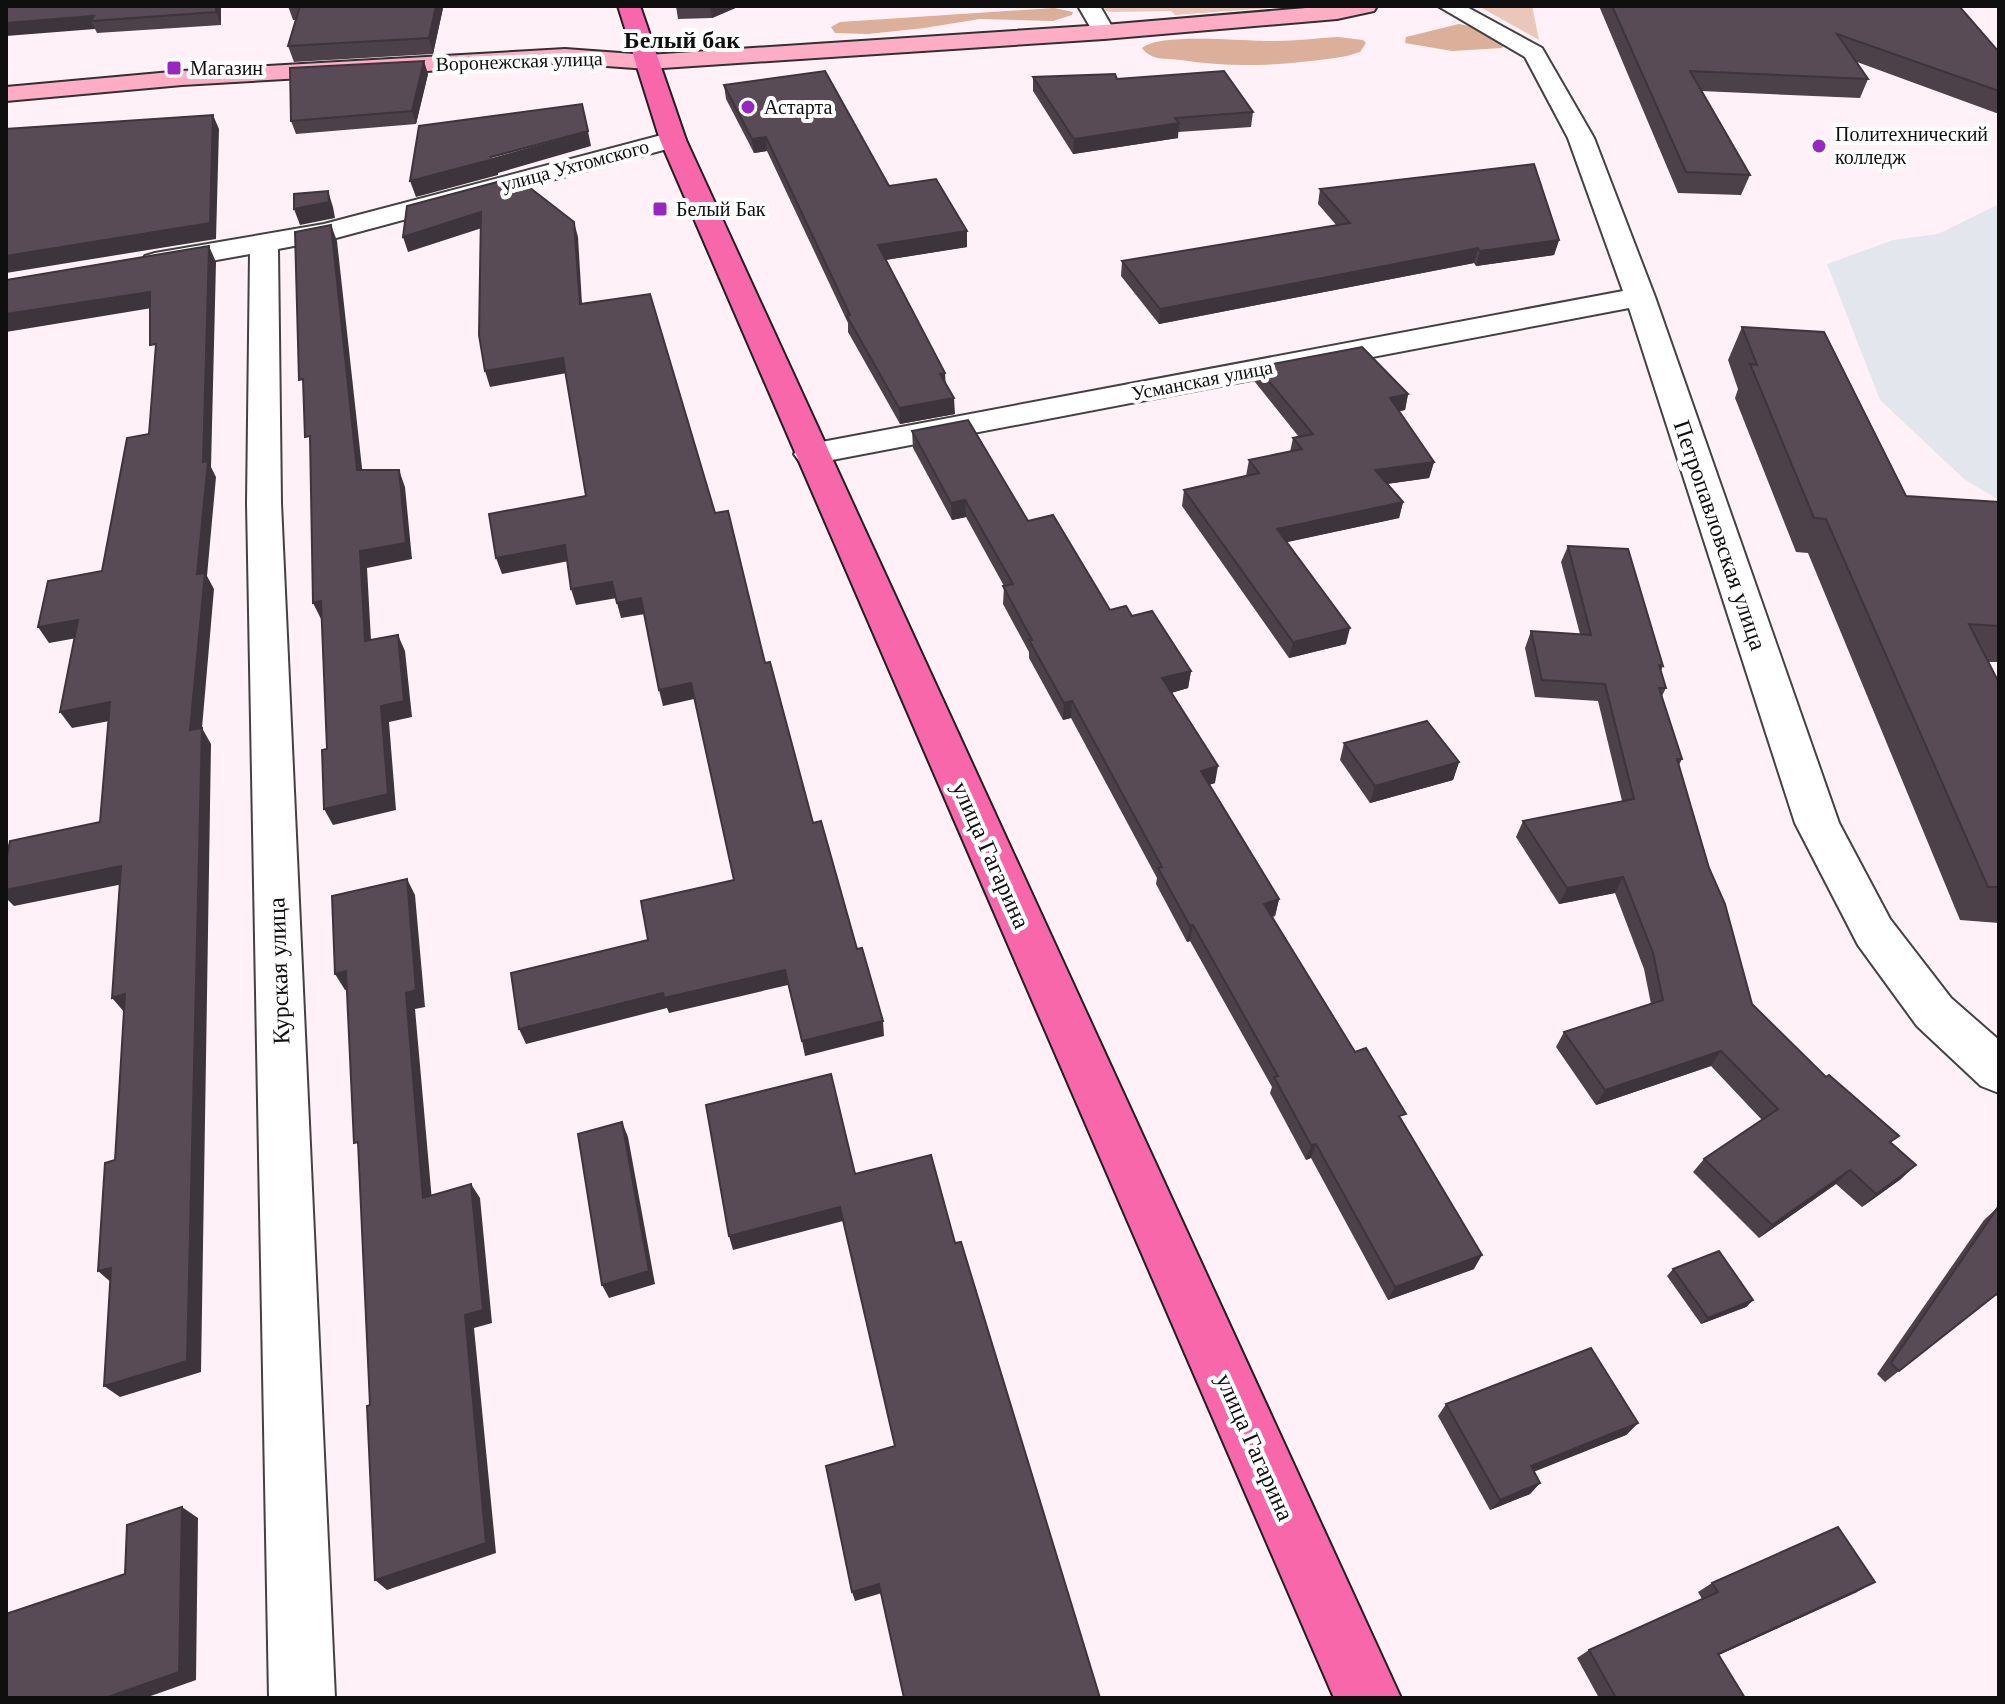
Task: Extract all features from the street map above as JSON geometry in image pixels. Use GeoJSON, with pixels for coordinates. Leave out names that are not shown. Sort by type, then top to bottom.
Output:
{"type":"FeatureCollection","features":[{"type":"Feature","properties":{"kind":"main road","name":"улица Гагарина"},"geometry":{"type":"LineString","coordinates":[[629,6],[673,140],[1368,1698]]}},
{"type":"Feature","properties":{"kind":"main road","name":"Воронежская улица"},"geometry":{"type":"LineString","coordinates":[[6,94],[182,78],[565,56],[648,62],[1104,32],[1337,12],[1366,6]]}},
{"type":"Feature","properties":{"kind":"street"},"geometry":{"type":"LineString","coordinates":[[1089,6],[1104,32]]}},
{"type":"Feature","properties":{"kind":"street","name":"Петропавловская улица"},"geometry":{"type":"LineString","coordinates":[[1449,6],[1534,53],[1581,138],[1640,297],[1817,823],[1874,932],[1934,1012],[1999,1071]]}},
{"type":"Feature","properties":{"kind":"street","name":"улица Ухтомского"},"geometry":{"type":"LineString","coordinates":[[127,266],[264,245],[381,218],[673,140]]}},
{"type":"Feature","properties":{"kind":"street","name":"Курская улица"},"geometry":{"type":"LineString","coordinates":[[264,245],[264,519],[302,1698]]}},
{"type":"Feature","properties":{"kind":"street","name":"Усманская улица"},"geometry":{"type":"LineString","coordinates":[[811,454],[1640,297]]}},
{"type":"Feature","properties":{"kind":"shaded area"},"geometry":{"type":"Polygon","coordinates":[[[1103,6],[1294,6],[1175,15],[1171,11],[1113,12],[1106,11],[1103,6]]]}},
{"type":"Feature","properties":{"kind":"shaded area"},"geometry":{"type":"Polygon","coordinates":[[[1532,6],[1539,40],[1482,8],[1532,6]]]}},
{"type":"Feature","properties":{"kind":"shaded area"},"geometry":{"type":"Polygon","coordinates":[[[1054,8],[1073,12],[1053,21],[980,19],[868,34],[835,33],[831,27],[840,22],[1054,8]]]}},
{"type":"Feature","properties":{"kind":"shaded area"},"geometry":{"type":"Polygon","coordinates":[[[1459,24],[1479,28],[1506,42],[1502,48],[1452,51],[1405,43],[1406,37],[1459,24]]]}},
{"type":"Feature","properties":{"kind":"shaded area"},"geometry":{"type":"Polygon","coordinates":[[[1338,37],[1366,43],[1360,52],[1347,56],[1264,65],[1159,58],[1142,48],[1167,40],[1276,41],[1338,37]]]}},
{"type":"Feature","properties":{"kind":"shaded area"},"geometry":{"type":"Polygon","coordinates":[[[1999,204],[1999,500],[1964,479],[1880,400],[1827,264],[1893,240],[1938,234],[1999,204]]]}},
{"type":"Feature","properties":{"kind":"building"},"geometry":{"type":"Polygon","coordinates":[[[6,6],[216,6],[216,12],[91,21],[94,16],[6,23],[6,6]]]}},
{"type":"Feature","properties":{"kind":"building"},"geometry":{"type":"Polygon","coordinates":[[[300,6],[436,6],[429,38],[288,46],[300,6]]]}},
{"type":"Feature","properties":{"kind":"building"},"geometry":{"type":"Polygon","coordinates":[[[1612,6],[1959,6],[1999,52],[1999,91],[1837,34],[1868,79],[1690,71],[1750,175],[1686,172],[1612,6]]]}},
{"type":"Feature","properties":{"kind":"building"},"geometry":{"type":"Polygon","coordinates":[[[424,61],[412,111],[291,121],[290,68],[424,61]]]}},
{"type":"Feature","properties":{"kind":"building"},"geometry":{"type":"Polygon","coordinates":[[[825,71],[889,186],[936,179],[967,231],[878,245],[945,373],[940,374],[954,398],[899,408],[847,316],[850,315],[766,137],[752,139],[724,85],[825,71]]]}},
{"type":"Feature","properties":{"kind":"building"},"geometry":{"type":"Polygon","coordinates":[[[1224,71],[1253,112],[1175,118],[1179,123],[1074,139],[1033,77],[1115,74],[1117,79],[1224,71]]]}},
{"type":"Feature","properties":{"kind":"building"},"geometry":{"type":"Polygon","coordinates":[[[582,104],[588,131],[410,181],[419,126],[582,104]]]}},
{"type":"Feature","properties":{"kind":"building"},"geometry":{"type":"Polygon","coordinates":[[[213,115],[210,223],[6,256],[6,129],[213,115]]]}},
{"type":"Feature","properties":{"kind":"building"},"geometry":{"type":"Polygon","coordinates":[[[1534,164],[1559,240],[1480,251],[1478,248],[1160,309],[1122,261],[1350,223],[1320,189],[1534,164]]]}},
{"type":"Feature","properties":{"kind":"building"},"geometry":{"type":"Polygon","coordinates":[[[516,177],[574,222],[580,304],[650,294],[715,513],[728,511],[765,663],[770,662],[813,823],[821,821],[857,949],[862,948],[883,1021],[802,1041],[785,970],[664,998],[663,993],[519,1029],[511,973],[648,940],[641,901],[734,880],[691,683],[659,690],[641,598],[617,603],[612,582],[571,589],[565,545],[496,558],[489,514],[586,496],[563,358],[485,371],[479,335],[481,212],[403,237],[407,206],[516,177]]]}},
{"type":"Feature","properties":{"kind":"building"},"geometry":{"type":"Polygon","coordinates":[[[328,191],[329,202],[294,209],[294,194],[328,191]]]}},
{"type":"Feature","properties":{"kind":"building"},"geometry":{"type":"Polygon","coordinates":[[[331,225],[357,470],[399,470],[406,543],[360,551],[365,641],[398,635],[404,701],[381,706],[388,794],[324,809],[322,750],[327,749],[321,601],[313,603],[310,436],[305,437],[303,379],[299,380],[295,232],[331,225]]]}},
{"type":"Feature","properties":{"kind":"building"},"geometry":{"type":"Polygon","coordinates":[[[209,246],[203,462],[208,461],[197,574],[205,573],[190,730],[202,728],[187,1361],[104,1386],[111,1268],[98,1271],[105,1163],[115,1160],[125,994],[112,998],[121,866],[6,890],[6,861],[10,841],[100,822],[110,702],[60,712],[78,620],[38,627],[48,581],[102,571],[127,438],[149,434],[156,344],[150,345],[150,292],[6,314],[6,280],[209,246]]]}},
{"type":"Feature","properties":{"kind":"building"},"geometry":{"type":"Polygon","coordinates":[[[1742,327],[1824,332],[1906,496],[1999,502],[1999,626],[1969,624],[1999,683],[1999,887],[1988,887],[1826,519],[1814,518],[1750,364],[1757,365],[1742,327]]]}},
{"type":"Feature","properties":{"kind":"building"},"geometry":{"type":"Polygon","coordinates":[[[1362,347],[1408,394],[1390,398],[1434,462],[1375,470],[1403,502],[1277,529],[1350,628],[1293,642],[1184,490],[1259,473],[1249,460],[1302,449],[1293,438],[1313,434],[1257,367],[1362,347]]]}},
{"type":"Feature","properties":{"kind":"building"},"geometry":{"type":"Polygon","coordinates":[[[968,420],[1028,521],[1053,515],[1110,610],[1126,606],[1132,616],[1152,611],[1191,671],[1162,678],[1218,766],[1201,771],[1279,899],[1264,904],[1355,1052],[1366,1048],[1406,1114],[1399,1116],[1482,1255],[1395,1287],[1316,1144],[1311,1145],[1274,1077],[1278,1076],[1158,868],[1162,867],[1072,701],[1064,703],[1029,640],[1032,640],[1003,586],[1013,584],[965,500],[951,503],[912,431],[968,420]]]}},
{"type":"Feature","properties":{"kind":"building"},"geometry":{"type":"Polygon","coordinates":[[[1568,546],[1628,549],[1663,666],[1659,665],[1666,688],[1659,688],[1682,759],[1677,759],[1709,868],[1725,904],[1752,1004],[1826,1077],[1829,1075],[1899,1136],[1890,1142],[1916,1165],[1876,1194],[1850,1170],[1772,1225],[1704,1159],[1778,1109],[1721,1051],[1605,1090],[1564,1032],[1663,1000],[1653,953],[1623,877],[1567,888],[1523,821],[1634,799],[1605,684],[1542,680],[1531,631],[1591,635],[1568,546]]]}},
{"type":"Feature","properties":{"kind":"building"},"geometry":{"type":"Polygon","coordinates":[[[1427,721],[1459,762],[1375,786],[1344,743],[1427,721]]]}},
{"type":"Feature","properties":{"kind":"building"},"geometry":{"type":"Polygon","coordinates":[[[407,879],[416,990],[406,993],[423,1198],[471,1184],[483,1310],[465,1315],[486,1543],[375,1580],[358,1142],[354,1143],[346,971],[335,974],[332,896],[407,879]]]}},
{"type":"Feature","properties":{"kind":"building"},"geometry":{"type":"Polygon","coordinates":[[[831,1074],[855,1174],[931,1155],[955,1243],[961,1242],[1100,1698],[904,1698],[879,1584],[852,1592],[826,1466],[895,1446],[840,1207],[729,1236],[706,1105],[831,1074]]]}},
{"type":"Feature","properties":{"kind":"building"},"geometry":{"type":"Polygon","coordinates":[[[622,1122],[649,1271],[602,1285],[578,1134],[622,1122]]]}},
{"type":"Feature","properties":{"kind":"building"},"geometry":{"type":"Polygon","coordinates":[[[1998,1207],[1999,1292],[1899,1371],[1891,1363],[1998,1207]]]}},
{"type":"Feature","properties":{"kind":"building"},"geometry":{"type":"Polygon","coordinates":[[[1719,1251],[1753,1300],[1708,1318],[1673,1269],[1719,1251]]]}},
{"type":"Feature","properties":{"kind":"building"},"geometry":{"type":"Polygon","coordinates":[[[1591,1348],[1638,1423],[1531,1466],[1540,1483],[1500,1500],[1446,1404],[1591,1348]]]}},
{"type":"Feature","properties":{"kind":"building"},"geometry":{"type":"Polygon","coordinates":[[[182,1507],[179,1672],[105,1698],[6,1698],[6,1614],[125,1574],[127,1525],[182,1507]]]}},
{"type":"Feature","properties":{"kind":"building"},"geometry":{"type":"Polygon","coordinates":[[[1838,1527],[1875,1582],[1718,1654],[1745,1698],[1616,1698],[1589,1650],[1718,1592],[1712,1583],[1838,1527]]]}},
{"type":"Feature","properties":{"kind":"place","name":"Магазин"},"geometry":{"type":"Point","coordinates":[174,68]}},
{"type":"Feature","properties":{"kind":"place","name":"Астарта"},"geometry":{"type":"Point","coordinates":[748,107]}},
{"type":"Feature","properties":{"kind":"place","name":"Политехнический колледж"},"geometry":{"type":"Point","coordinates":[1819,146]}},
{"type":"Feature","properties":{"kind":"place","name":"Белый Бак"},"geometry":{"type":"Point","coordinates":[660,209]}},
{"type":"Feature","properties":{"kind":"district","name":"Белый бак"},"geometry":{"type":"Point","coordinates":[682,40]}}]}
